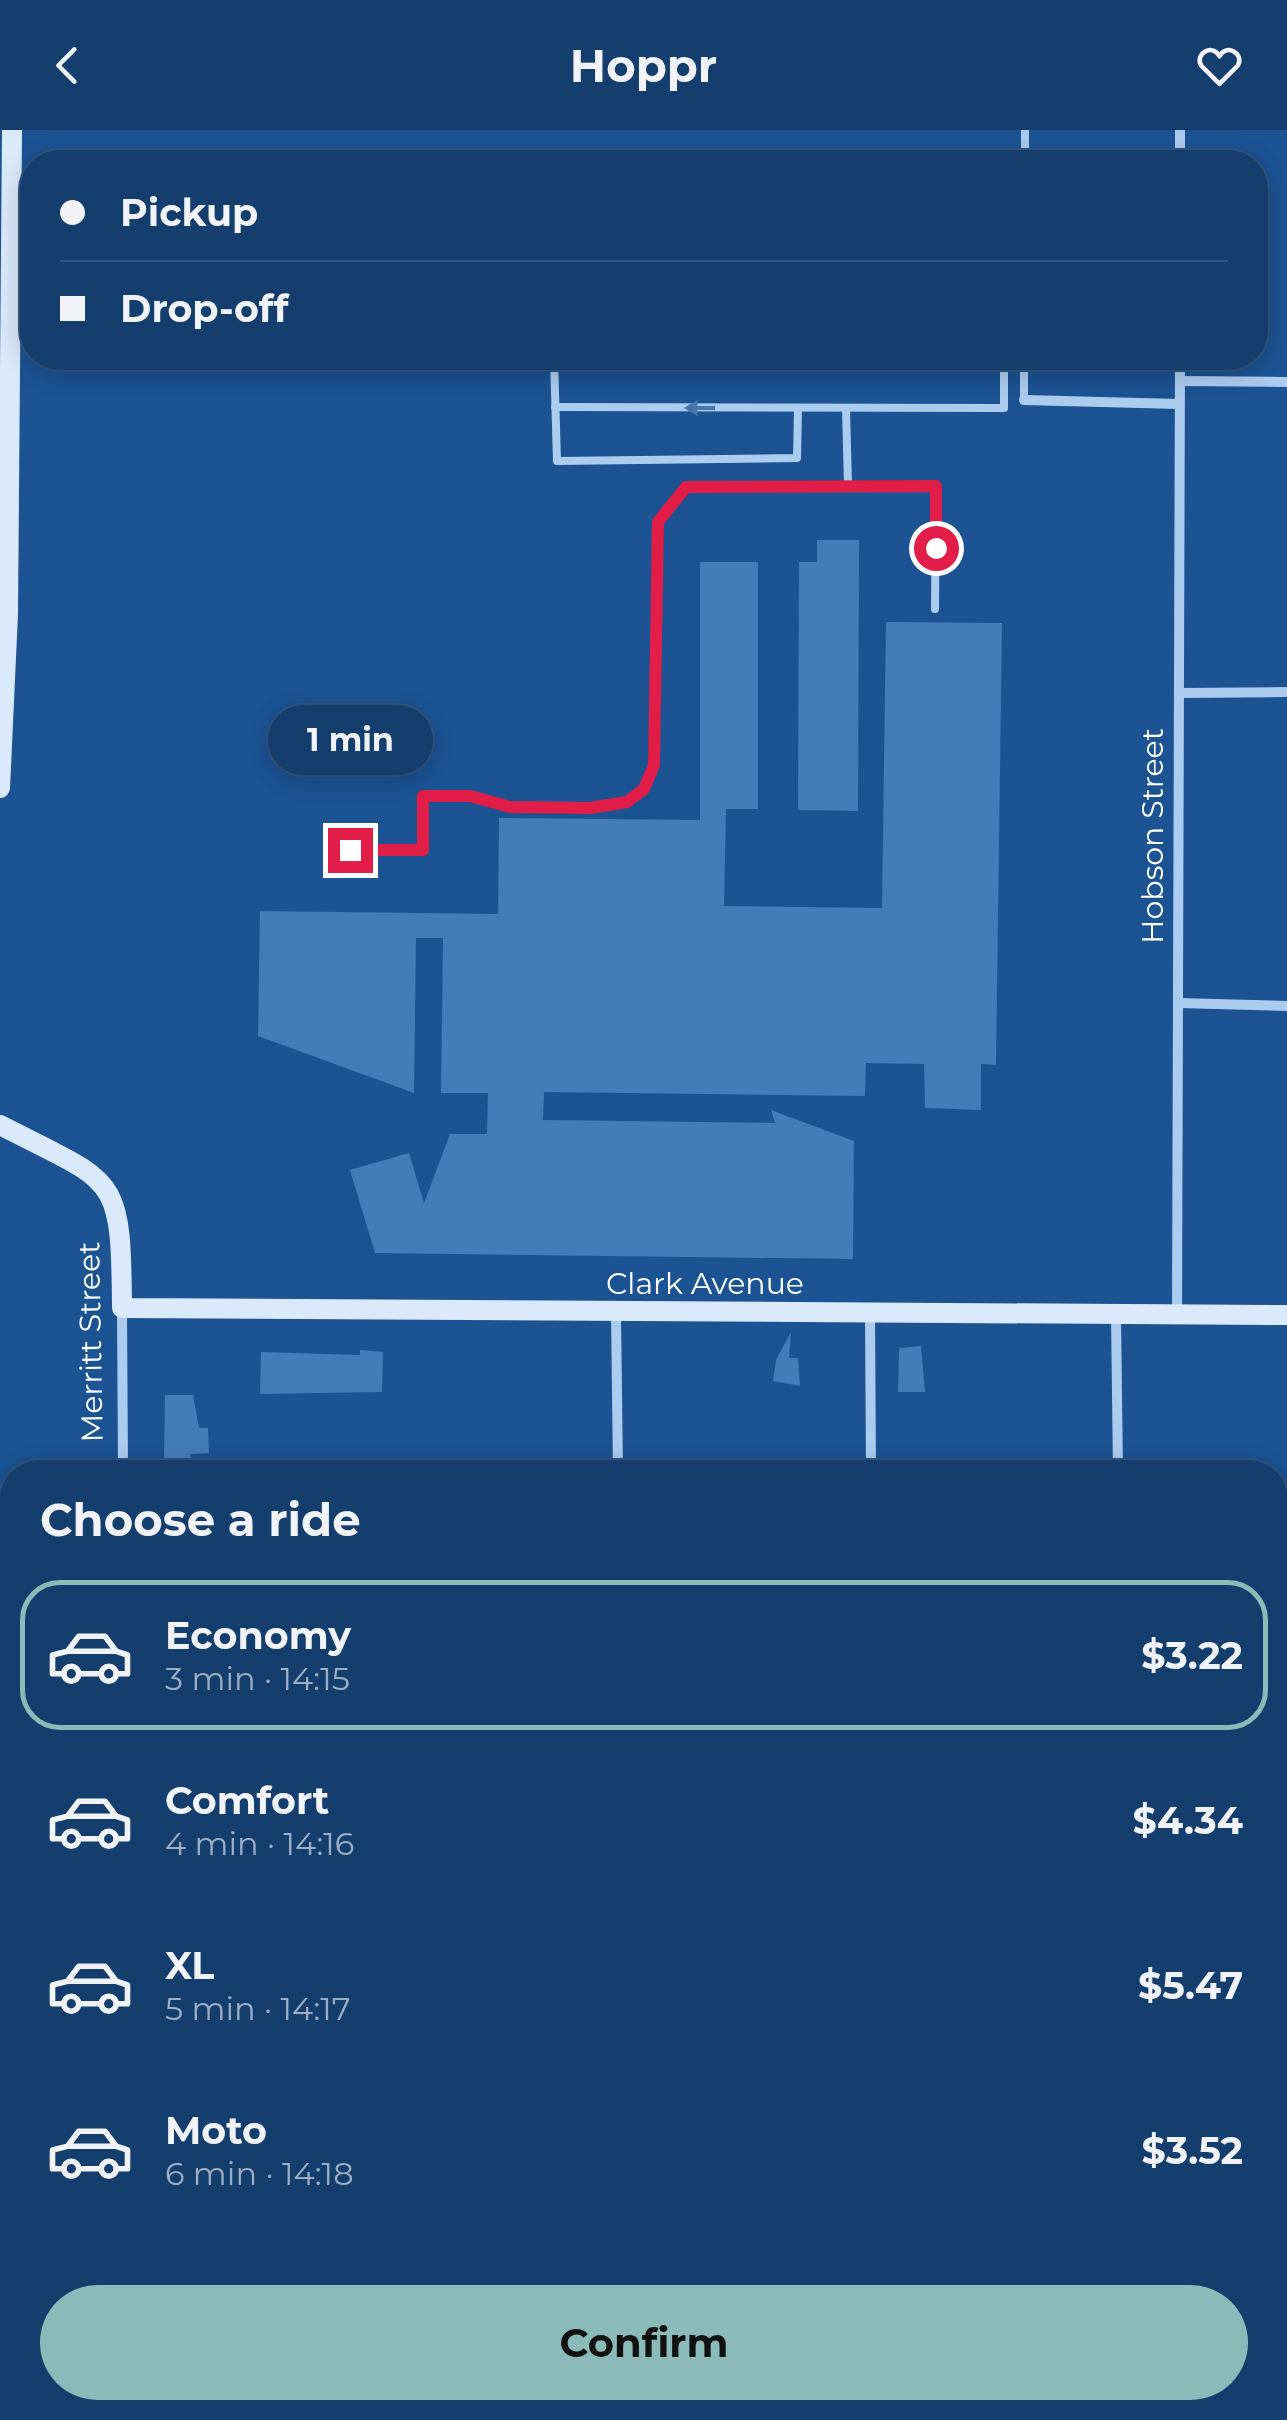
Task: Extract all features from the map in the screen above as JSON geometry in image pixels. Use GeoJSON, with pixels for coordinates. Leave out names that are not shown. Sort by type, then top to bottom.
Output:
{"type":"FeatureCollection","features":[{"type":"Feature","properties":{"kind":"street"},"geometry":{"type":"LineString","coordinates":[[0,788],[8,614],[12,130]]}},
{"type":"Feature","properties":{"kind":"street","name":"Hobson Street"},"geometry":{"type":"LineString","coordinates":[[1177,1316],[1180,370]]}},
{"type":"Feature","properties":{"kind":"street"},"geometry":{"type":"LineString","coordinates":[[1180,381],[1287,382]]}},
{"type":"Feature","properties":{"kind":"street"},"geometry":{"type":"LineString","coordinates":[[1024,400],[1179,404]]}},
{"type":"Feature","properties":{"kind":"street"},"geometry":{"type":"LineString","coordinates":[[1179,694],[1287,692]]}},
{"type":"Feature","properties":{"kind":"street"},"geometry":{"type":"LineString","coordinates":[[1178,1002],[1287,1006]]}},
{"type":"Feature","properties":{"kind":"street","name":"Merritt Street"},"geometry":{"type":"LineString","coordinates":[[0,1125],[93,1172],[110,1188],[118,1212],[123,1460]]}},
{"type":"Feature","properties":{"kind":"street","name":"Clark Avenue"},"geometry":{"type":"LineString","coordinates":[[122,1308],[616,1314],[1287,1315]]}},
{"type":"Feature","properties":{"kind":"street"},"geometry":{"type":"LineString","coordinates":[[616,1314],[618,1460]]}},
{"type":"Feature","properties":{"kind":"street"},"geometry":{"type":"LineString","coordinates":[[870,1314],[871,1460]]}},
{"type":"Feature","properties":{"kind":"street"},"geometry":{"type":"LineString","coordinates":[[1116,1315],[1118,1460]]}},
{"type":"Feature","properties":{"kind":"lane"},"geometry":{"type":"LineString","coordinates":[[11,272],[20,272]]}},
{"type":"Feature","properties":{"kind":"lane"},"geometry":{"type":"LineString","coordinates":[[554,370],[556,461],[797,458],[798,408]]}},
{"type":"Feature","properties":{"kind":"lane"},"geometry":{"type":"LineString","coordinates":[[555,407],[1004,408],[1004,370]]}},
{"type":"Feature","properties":{"kind":"lane"},"geometry":{"type":"LineString","coordinates":[[1024,370],[1024,400]]}},
{"type":"Feature","properties":{"kind":"lane"},"geometry":{"type":"LineString","coordinates":[[846,408],[848,485]]}},
{"type":"Feature","properties":{"kind":"lane"},"geometry":{"type":"LineString","coordinates":[[350,850],[423,850],[423,796],[470,796],[510,807],[590,808],[627,802],[644,789],[654,765],[658,522],[686,487],[936,486],[935,609]]}},
{"type":"Feature","properties":{"kind":"building"},"geometry":{"type":"Polygon","coordinates":[[[817,540],[859,540],[858,811],[798,810],[799,562],[817,562],[817,540]]]}},
{"type":"Feature","properties":{"kind":"building"},"geometry":{"type":"Polygon","coordinates":[[[700,562],[758,562],[758,809],[726,809],[724,906],[882,908],[886,622],[1002,623],[996,1065],[981,1064],[981,1110],[925,1108],[924,1064],[866,1063],[865,1096],[544,1092],[543,1120],[775,1123],[771,1110],[854,1141],[853,1259],[375,1253],[350,1170],[409,1153],[424,1203],[450,1134],[487,1134],[488,1093],[441,1093],[443,938],[416,938],[414,1093],[258,1036],[260,911],[498,914],[499,818],[700,820],[700,562]]]}},
{"type":"Feature","properties":{"kind":"building"},"geometry":{"type":"Polygon","coordinates":[[[791,1332],[789,1358],[798,1358],[800,1386],[773,1381],[776,1360],[791,1332]]]}},
{"type":"Feature","properties":{"kind":"building"},"geometry":{"type":"Polygon","coordinates":[[[921,1346],[925,1392],[898,1392],[899,1348],[921,1346]]]}},
{"type":"Feature","properties":{"kind":"building"},"geometry":{"type":"Polygon","coordinates":[[[360,1350],[383,1352],[382,1392],[260,1394],[261,1352],[360,1355],[360,1350]]]}},
{"type":"Feature","properties":{"kind":"building"},"geometry":{"type":"Polygon","coordinates":[[[165,1395],[193,1395],[199,1428],[208,1428],[209,1453],[190,1454],[191,1460],[164,1458],[165,1395]]]}},
{"type":"Feature","properties":{"kind":"route"},"geometry":{"type":"LineString","coordinates":[[350,850],[423,850],[423,796],[470,796],[510,807],[590,808],[627,802],[644,789],[654,765],[658,522],[686,487],[936,486],[936,548]]}}]}
